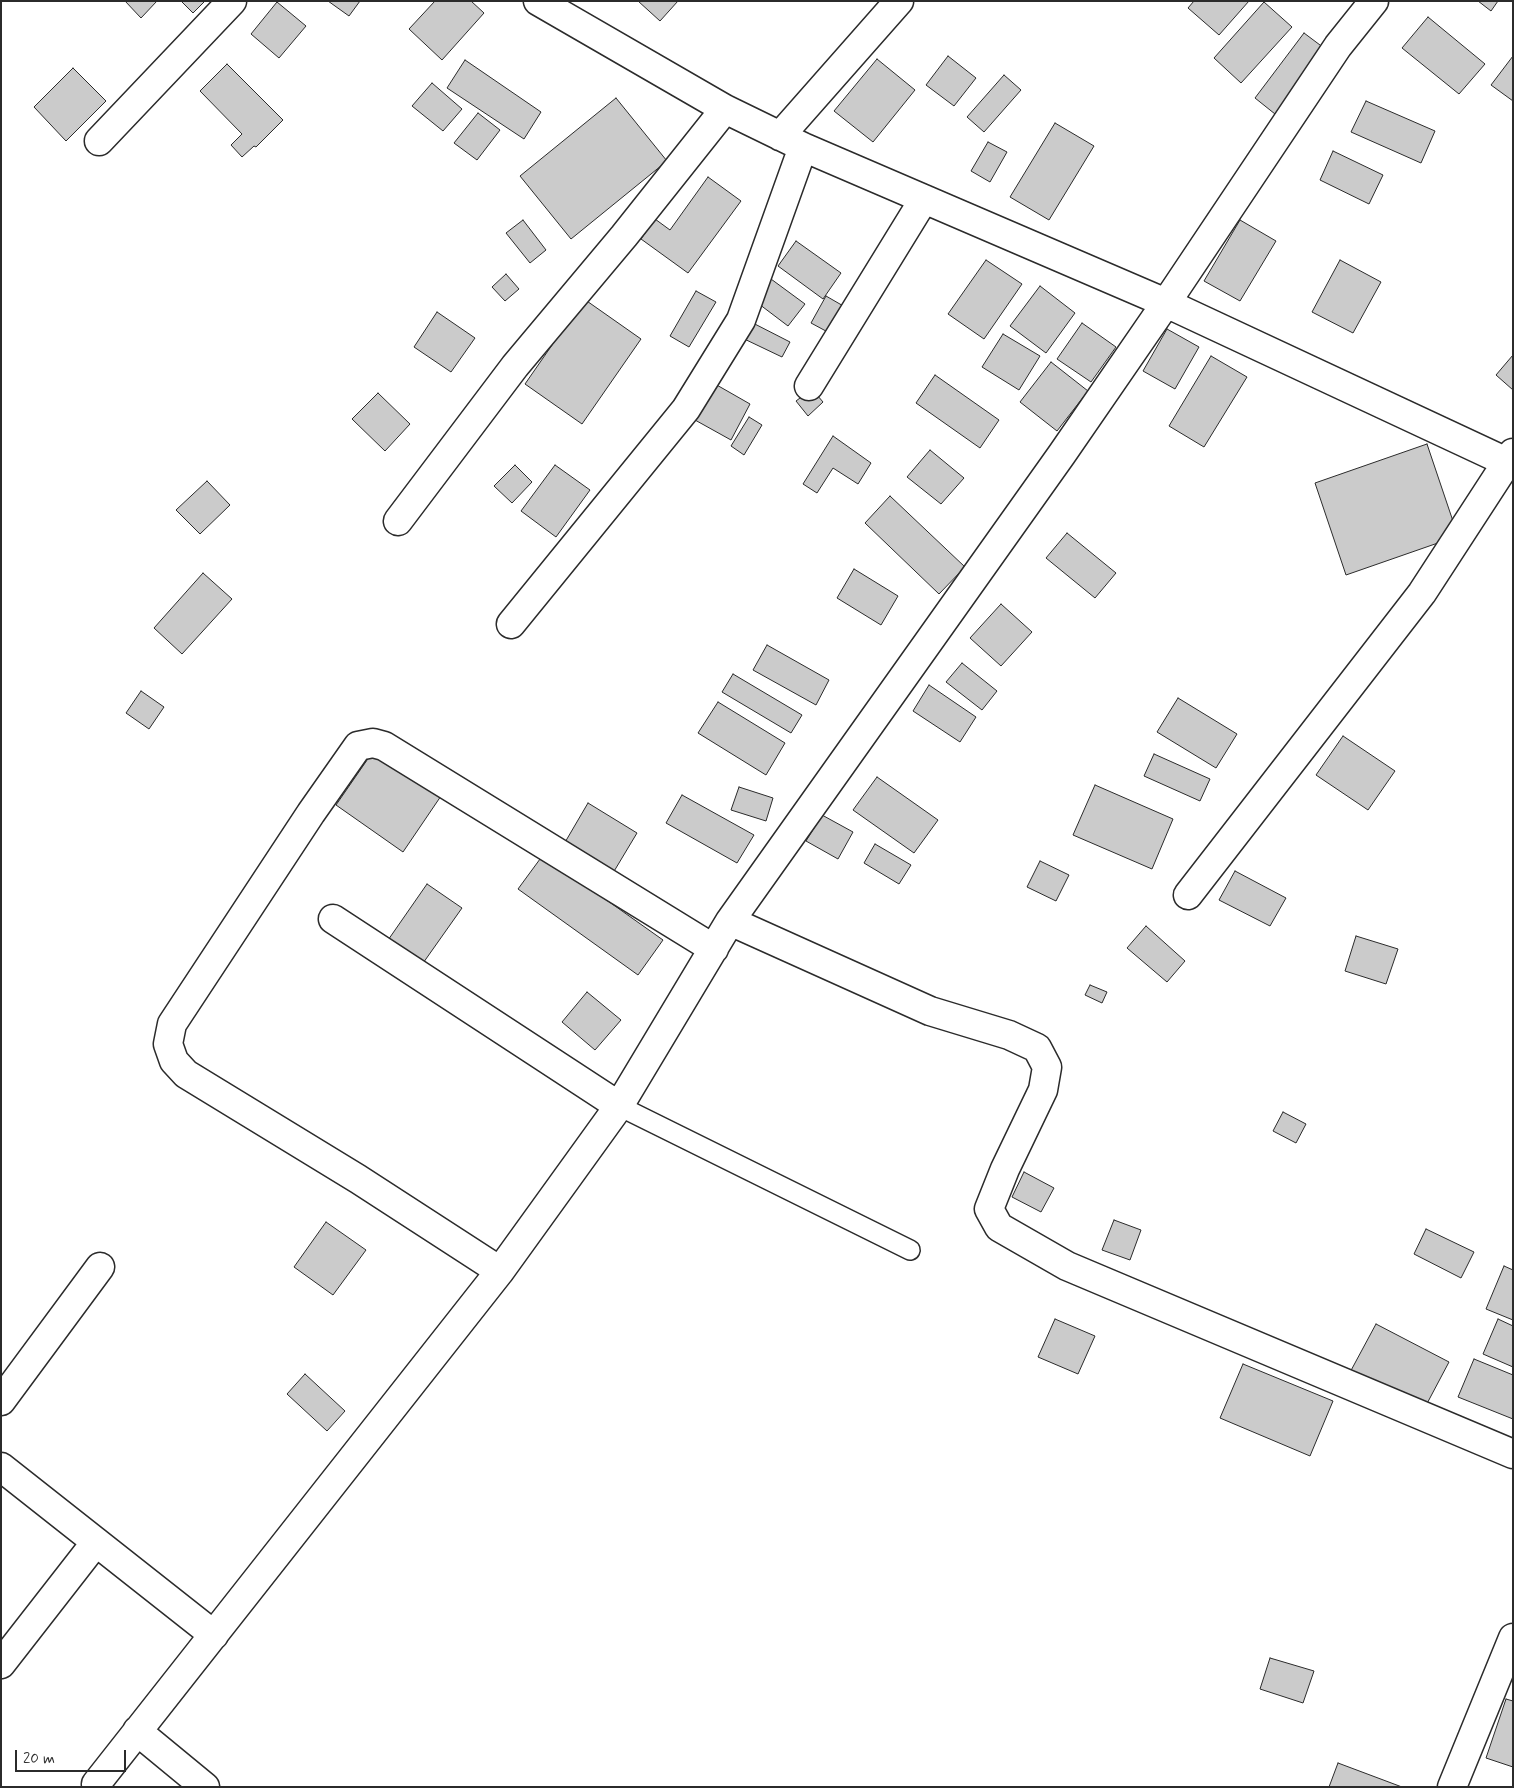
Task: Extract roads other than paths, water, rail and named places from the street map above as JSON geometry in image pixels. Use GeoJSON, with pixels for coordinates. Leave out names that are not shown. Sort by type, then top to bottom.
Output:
{"type":"FeatureCollection","features":[{"type":"Feature","properties":{"kind":"street"},"geometry":{"type":"LineString","coordinates":[[99,141],[232,1]]}},
{"type":"Feature","properties":{"kind":"street"},"geometry":{"type":"LineString","coordinates":[[538,1],[567,8],[725,109],[792,142],[1166,304],[1511,460],[1422,592],[1188,896]]}},
{"type":"Feature","properties":{"kind":"street"},"geometry":{"type":"LineString","coordinates":[[511,624],[686,409],[741,320],[792,142],[899,1]]}},
{"type":"Feature","properties":{"kind":"street"},"geometry":{"type":"LineString","coordinates":[[96,1784],[500,1270],[619,1106],[730,921],[1062,454],[1166,304],[1338,46],[1374,1]]}},
{"type":"Feature","properties":{"kind":"street"},"geometry":{"type":"LineString","coordinates":[[398,521],[515,366],[624,236],[725,109]]}},
{"type":"Feature","properties":{"kind":"street"},"geometry":{"type":"LineString","coordinates":[[809,386],[924,199]]}},
{"type":"Feature","properties":{"kind":"street"},"geometry":{"type":"LineString","coordinates":[[500,1270],[358,1179],[186,1074],[174,1060],[168,1044],[172,1024],[311,813],[358,746],[373,743],[384,746],[714,949]]}},
{"type":"Feature","properties":{"kind":"street"},"geometry":{"type":"LineString","coordinates":[[333,919],[619,1106]]}},
{"type":"Feature","properties":{"kind":"street"},"geometry":{"type":"LineString","coordinates":[[730,921],[930,1011],[1009,1035],[1037,1048],[1047,1068],[1043,1090],[1005,1169],[989,1209],[999,1227],[1067,1266],[1513,1454]]}},
{"type":"Feature","properties":{"kind":"street"},"geometry":{"type":"LineString","coordinates":[[1,1401],[100,1267]]}},
{"type":"Feature","properties":{"kind":"street"},"geometry":{"type":"LineString","coordinates":[[1,1466],[214,1635]]}},
{"type":"Feature","properties":{"kind":"street"},"geometry":{"type":"LineString","coordinates":[[1,1664],[96,1542]]}},
{"type":"Feature","properties":{"kind":"street"},"geometry":{"type":"LineString","coordinates":[[1452,1787],[1513,1638]]}},
{"type":"Feature","properties":{"kind":"street"},"geometry":{"type":"LineString","coordinates":[[138,1731],[204,1787]]}},
{"type":"Feature","properties":{"kind":"lane"},"geometry":{"type":"LineString","coordinates":[[619,1106],[910,1250]]}}]}
